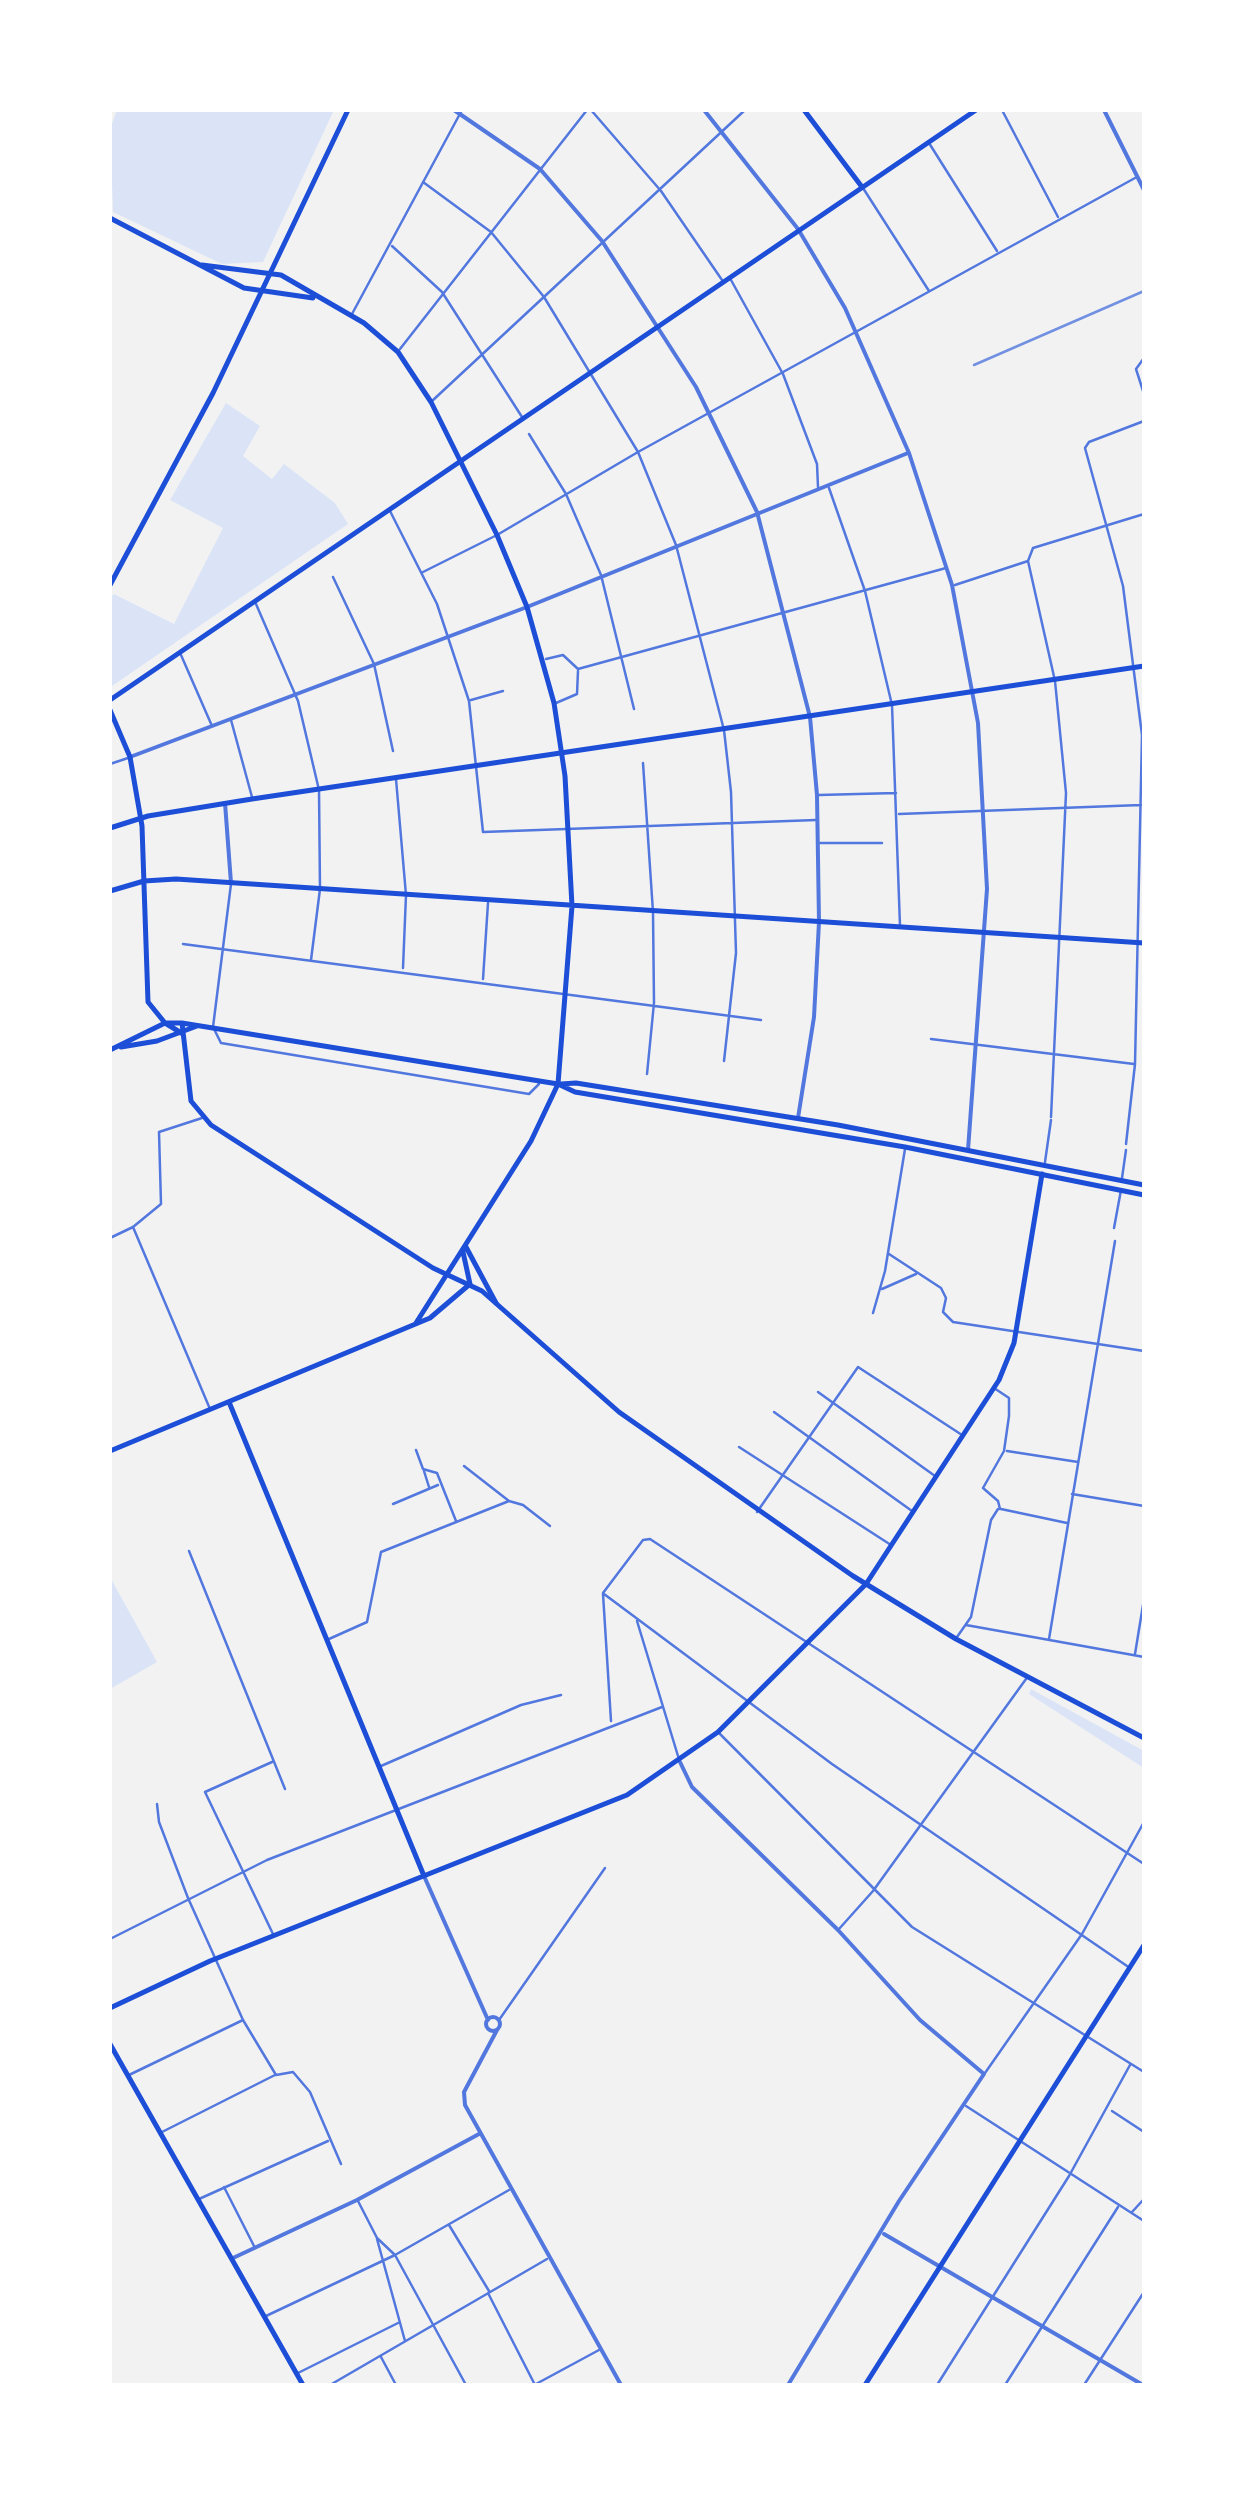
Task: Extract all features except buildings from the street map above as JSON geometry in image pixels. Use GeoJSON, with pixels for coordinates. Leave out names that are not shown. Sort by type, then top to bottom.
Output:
{"type":"FeatureCollection","features":[{"type":"Feature","properties":{"kind":"main road"},"geometry":{"type":"LineString","coordinates":[[110,585],[261,292],[348,110]]}},
{"type":"Feature","properties":{"kind":"main road"},"geometry":{"type":"LineString","coordinates":[[804,110],[862,187]]}},
{"type":"Feature","properties":{"kind":"main road"},"geometry":{"type":"LineString","coordinates":[[110,700],[976,110]]}},
{"type":"Feature","properties":{"kind":"main road"},"geometry":{"type":"LineString","coordinates":[[110,218],[244,288],[316,299]]}},
{"type":"Feature","properties":{"kind":"main road"},"geometry":{"type":"LineString","coordinates":[[202,265],[271,272],[351,316],[398,352],[431,402],[497,536],[527,607],[554,703],[563,755],[572,906],[558,1084],[546,1115],[416,1323]]}},
{"type":"Feature","properties":{"kind":"main road"},"geometry":{"type":"LineString","coordinates":[[244,288],[243,278],[251,270]]}},
{"type":"Feature","properties":{"kind":"main road"},"geometry":{"type":"LineString","coordinates":[[281,294],[288,290],[288,280]]}},
{"type":"Feature","properties":{"kind":"main road"},"geometry":{"type":"LineString","coordinates":[[110,828],[140,818],[225,803],[1144,666]]}},
{"type":"Feature","properties":{"kind":"main road"},"geometry":{"type":"LineString","coordinates":[[110,710],[130,757],[140,818],[148,1002],[165,1023],[183,1034]]}},
{"type":"Feature","properties":{"kind":"main road"},"geometry":{"type":"LineString","coordinates":[[110,891],[144,881],[231,883],[1142,943]]}},
{"type":"Feature","properties":{"kind":"main road"},"geometry":{"type":"LineString","coordinates":[[182,1022],[190,1100],[202,1118],[448,1276],[470,1284],[619,1412],[757,1512],[866,1584],[956,1639],[1144,1738]]}},
{"type":"Feature","properties":{"kind":"main road"},"geometry":{"type":"LineString","coordinates":[[110,1050],[165,1023],[182,1022],[541,1082],[576,1082],[798,1118],[1144,1184]]}},
{"type":"Feature","properties":{"kind":"main road"},"geometry":{"type":"LineString","coordinates":[[118,1047],[183,1034],[199,1025]]}},
{"type":"Feature","properties":{"kind":"main road"},"geometry":{"type":"LineString","coordinates":[[558,1084],[575,1092],[905,1147],[1144,1194]]}},
{"type":"Feature","properties":{"kind":"main road"},"geometry":{"type":"LineString","coordinates":[[110,2008],[274,1934],[627,1795],[680,1762],[718,1732],[866,1584],[994,1388],[1008,1363],[1016,1333],[1042,1174]]}},
{"type":"Feature","properties":{"kind":"main road"},"geometry":{"type":"LineString","coordinates":[[464,1249],[470,1284]]}},
{"type":"Feature","properties":{"kind":"main road"},"geometry":{"type":"LineString","coordinates":[[464,1249],[496,1306]]}},
{"type":"Feature","properties":{"kind":"main road"},"geometry":{"type":"LineString","coordinates":[[110,1451],[430,1318],[470,1284]]}},
{"type":"Feature","properties":{"kind":"main road"},"geometry":{"type":"LineString","coordinates":[[229,1402],[424,1876]]}},
{"type":"Feature","properties":{"kind":"main road"},"geometry":{"type":"LineString","coordinates":[[865,2385],[1144,1945]]}},
{"type":"Feature","properties":{"kind":"main road"},"geometry":{"type":"LineString","coordinates":[[110,2044],[303,2385]]}},
{"type":"Feature","properties":{"kind":"street"},"geometry":{"type":"LineString","coordinates":[[398,352],[589,110],[661,191],[726,280],[783,374],[817,464],[818,488]]}},
{"type":"Feature","properties":{"kind":"street"},"geometry":{"type":"LineString","coordinates":[[704,110],[798,230],[858,333],[910,453],[948,567],[974,693],[984,811],[986,933],[980,1045],[968,1150]]}},
{"type":"Feature","properties":{"kind":"street"},"geometry":{"type":"LineString","coordinates":[[431,402],[745,110]]}},
{"type":"Feature","properties":{"kind":"street"},"geometry":{"type":"LineString","coordinates":[[1002,110],[1059,218]]}},
{"type":"Feature","properties":{"kind":"street"},"geometry":{"type":"LineString","coordinates":[[1104,110],[1144,190]]}},
{"type":"Feature","properties":{"kind":"street"},"geometry":{"type":"LineString","coordinates":[[351,316],[459,111],[540,169],[602,241],[710,415],[757,512],[810,717],[819,842],[819,922],[812,1038],[798,1118]]}},
{"type":"Feature","properties":{"kind":"street"},"geometry":{"type":"LineString","coordinates":[[928,142],[998,252]]}},
{"type":"Feature","properties":{"kind":"street"},"geometry":{"type":"LineString","coordinates":[[423,572],[497,536],[638,452],[1138,176]]}},
{"type":"Feature","properties":{"kind":"street"},"geometry":{"type":"LineString","coordinates":[[423,182],[491,232],[544,297],[638,452],[676,546],[724,730],[737,917],[732,1015],[724,1060]]}},
{"type":"Feature","properties":{"kind":"street"},"geometry":{"type":"LineString","coordinates":[[862,187],[930,292]]}},
{"type":"Feature","properties":{"kind":"street"},"geometry":{"type":"LineString","coordinates":[[390,244],[442,292],[523,419]]}},
{"type":"Feature","properties":{"kind":"street"},"geometry":{"type":"LineString","coordinates":[[1142,359],[1136,369],[1144,394]]}},
{"type":"Feature","properties":{"kind":"street"},"geometry":{"type":"LineString","coordinates":[[1126,1144],[1142,943],[1142,735],[1122,578],[1104,526],[1085,448],[1088,442],[1144,421]]}},
{"type":"Feature","properties":{"kind":"street"},"geometry":{"type":"LineString","coordinates":[[530,434],[566,494],[601,575],[634,709]]}},
{"type":"Feature","properties":{"kind":"street"},"geometry":{"type":"LineString","coordinates":[[110,764],[527,607],[910,453]]}},
{"type":"Feature","properties":{"kind":"street"},"geometry":{"type":"LineString","coordinates":[[828,485],[866,591],[892,705],[900,927]]}},
{"type":"Feature","properties":{"kind":"street"},"geometry":{"type":"LineString","coordinates":[[389,510],[423,572],[450,636],[469,701],[480,767],[483,832],[818,820]]}},
{"type":"Feature","properties":{"kind":"street"},"geometry":{"type":"LineString","coordinates":[[1044,1164],[1056,1054],[1066,809],[1055,681],[1028,561],[1032,548],[1144,514]]}},
{"type":"Feature","properties":{"kind":"street"},"geometry":{"type":"LineString","coordinates":[[952,586],[1028,561]]}},
{"type":"Feature","properties":{"kind":"street"},"geometry":{"type":"LineString","coordinates":[[578,670],[948,567]]}},
{"type":"Feature","properties":{"kind":"street"},"geometry":{"type":"LineString","coordinates":[[333,577],[374,664],[393,751]]}},
{"type":"Feature","properties":{"kind":"street"},"geometry":{"type":"LineString","coordinates":[[255,601],[296,695],[318,790],[320,889],[311,961]]}},
{"type":"Feature","properties":{"kind":"street"},"geometry":{"type":"LineString","coordinates":[[180,652],[213,727]]}},
{"type":"Feature","properties":{"kind":"street"},"geometry":{"type":"LineString","coordinates":[[544,660],[564,654],[578,670],[575,698],[554,703]]}},
{"type":"Feature","properties":{"kind":"street"},"geometry":{"type":"LineString","coordinates":[[469,701],[503,691]]}},
{"type":"Feature","properties":{"kind":"street"},"geometry":{"type":"LineString","coordinates":[[231,720],[252,799]]}},
{"type":"Feature","properties":{"kind":"street"},"geometry":{"type":"LineString","coordinates":[[643,763],[653,912],[654,1004],[647,1074]]}},
{"type":"Feature","properties":{"kind":"street"},"geometry":{"type":"LineString","coordinates":[[396,779],[406,895],[403,970]]}},
{"type":"Feature","properties":{"kind":"street"},"geometry":{"type":"LineString","coordinates":[[816,795],[898,793]]}},
{"type":"Feature","properties":{"kind":"street"},"geometry":{"type":"LineString","coordinates":[[225,803],[231,883],[214,1027],[221,1043],[529,1094],[541,1082]]}},
{"type":"Feature","properties":{"kind":"street"},"geometry":{"type":"LineString","coordinates":[[898,814],[1143,804]]}},
{"type":"Feature","properties":{"kind":"street"},"geometry":{"type":"LineString","coordinates":[[819,842],[882,843]]}},
{"type":"Feature","properties":{"kind":"street"},"geometry":{"type":"LineString","coordinates":[[483,982],[488,901]]}},
{"type":"Feature","properties":{"kind":"street"},"geometry":{"type":"LineString","coordinates":[[183,944],[761,1020]]}},
{"type":"Feature","properties":{"kind":"street"},"geometry":{"type":"LineString","coordinates":[[932,1039],[1135,1064]]}},
{"type":"Feature","properties":{"kind":"street"},"geometry":{"type":"LineString","coordinates":[[1135,1047],[1144,1048]]}},
{"type":"Feature","properties":{"kind":"street"},"geometry":{"type":"LineString","coordinates":[[1134,1080],[1144,1083]]}},
{"type":"Feature","properties":{"kind":"street"},"geometry":{"type":"LineString","coordinates":[[110,1238],[132,1228],[161,1204],[160,1132],[202,1118]]}},
{"type":"Feature","properties":{"kind":"street"},"geometry":{"type":"LineString","coordinates":[[872,1313],[889,1254],[905,1147]]}},
{"type":"Feature","properties":{"kind":"street"},"geometry":{"type":"LineString","coordinates":[[1122,1179],[1126,1150]]}},
{"type":"Feature","properties":{"kind":"street"},"geometry":{"type":"LineString","coordinates":[[1114,1228],[1121,1190]]}},
{"type":"Feature","properties":{"kind":"street"},"geometry":{"type":"LineString","coordinates":[[132,1228],[211,1410]]}},
{"type":"Feature","properties":{"kind":"street"},"geometry":{"type":"LineString","coordinates":[[1049,1639],[1115,1242]]}},
{"type":"Feature","properties":{"kind":"street"},"geometry":{"type":"LineString","coordinates":[[889,1254],[945,1293],[946,1318],[1016,1333],[1144,1351]]}},
{"type":"Feature","properties":{"kind":"street"},"geometry":{"type":"LineString","coordinates":[[881,1289],[916,1274]]}},
{"type":"Feature","properties":{"kind":"street"},"geometry":{"type":"LineString","coordinates":[[757,1512],[858,1367],[963,1436]]}},
{"type":"Feature","properties":{"kind":"street"},"geometry":{"type":"LineString","coordinates":[[994,1388],[1004,1393],[1010,1404],[1004,1451],[982,1488],[994,1496],[1000,1508]]}},
{"type":"Feature","properties":{"kind":"street"},"geometry":{"type":"LineString","coordinates":[[818,1392],[936,1477]]}},
{"type":"Feature","properties":{"kind":"street"},"geometry":{"type":"LineString","coordinates":[[774,1412],[914,1512]]}},
{"type":"Feature","properties":{"kind":"street"},"geometry":{"type":"LineString","coordinates":[[740,1447],[892,1546]]}},
{"type":"Feature","properties":{"kind":"street"},"geometry":{"type":"LineString","coordinates":[[416,1450],[429,1489]]}},
{"type":"Feature","properties":{"kind":"street"},"geometry":{"type":"LineString","coordinates":[[1004,1451],[1080,1462]]}},
{"type":"Feature","properties":{"kind":"street"},"geometry":{"type":"LineString","coordinates":[[464,1466],[510,1502],[523,1505],[550,1526]]}},
{"type":"Feature","properties":{"kind":"street"},"geometry":{"type":"LineString","coordinates":[[423,1469],[436,1473],[456,1522]]}},
{"type":"Feature","properties":{"kind":"street"},"geometry":{"type":"LineString","coordinates":[[394,1504],[441,1484]]}},
{"type":"Feature","properties":{"kind":"street"},"geometry":{"type":"LineString","coordinates":[[1072,1494],[1144,1506]]}},
{"type":"Feature","properties":{"kind":"street"},"geometry":{"type":"LineString","coordinates":[[328,1640],[367,1622],[381,1552],[510,1502]]}},
{"type":"Feature","properties":{"kind":"street"},"geometry":{"type":"LineString","coordinates":[[1000,1508],[1068,1523]]}},
{"type":"Feature","properties":{"kind":"street"},"geometry":{"type":"LineString","coordinates":[[956,1639],[966,1626],[991,1520],[1000,1508]]}},
{"type":"Feature","properties":{"kind":"street"},"geometry":{"type":"LineString","coordinates":[[611,1723],[603,1593],[643,1540],[650,1539],[1144,1864]]}},
{"type":"Feature","properties":{"kind":"street"},"geometry":{"type":"LineString","coordinates":[[188,1551],[285,1789]]}},
{"type":"Feature","properties":{"kind":"street"},"geometry":{"type":"LineString","coordinates":[[603,1593],[748,1702],[1130,1967]]}},
{"type":"Feature","properties":{"kind":"street"},"geometry":{"type":"LineString","coordinates":[[1134,1656],[1144,1598]]}},
{"type":"Feature","properties":{"kind":"street"},"geometry":{"type":"LineString","coordinates":[[637,1620],[680,1762],[692,1787],[838,1930],[910,2010],[984,2074]]}},
{"type":"Feature","properties":{"kind":"street"},"geometry":{"type":"LineString","coordinates":[[966,1626],[1144,1657]]}},
{"type":"Feature","properties":{"kind":"street"},"geometry":{"type":"LineString","coordinates":[[838,1930],[873,1891],[1028,1677]]}},
{"type":"Feature","properties":{"kind":"street"},"geometry":{"type":"LineString","coordinates":[[380,1766],[521,1705],[561,1696]]}},
{"type":"Feature","properties":{"kind":"street"},"geometry":{"type":"LineString","coordinates":[[110,1938],[242,1870],[611,1723],[662,1707]]}},
{"type":"Feature","properties":{"kind":"street"},"geometry":{"type":"LineString","coordinates":[[718,1732],[912,1927],[1144,2072]]}},
{"type":"Feature","properties":{"kind":"street"},"geometry":{"type":"LineString","coordinates":[[273,1762],[204,1792],[274,1934]]}},
{"type":"Feature","properties":{"kind":"street"},"geometry":{"type":"LineString","coordinates":[[157,1804],[159,1822],[188,1898],[243,2020],[276,2074]]}},
{"type":"Feature","properties":{"kind":"street"},"geometry":{"type":"LineString","coordinates":[[788,2385],[984,2074],[1082,1934],[1144,1822]]}},
{"type":"Feature","properties":{"kind":"street"},"geometry":{"type":"LineString","coordinates":[[605,1868],[498,2020],[464,2092],[464,2105],[621,2385]]}},
{"type":"Feature","properties":{"kind":"street"},"geometry":{"type":"LineString","coordinates":[[424,1876],[488,2020],[488,2048]]}},
{"type":"Feature","properties":{"kind":"street"},"geometry":{"type":"LineString","coordinates":[[128,2076],[243,2020]]}},
{"type":"Feature","properties":{"kind":"street"},"geometry":{"type":"LineString","coordinates":[[488,2020],[498,2020]]}},
{"type":"Feature","properties":{"kind":"street"},"geometry":{"type":"LineString","coordinates":[[487,2027],[496,2030]]}},
{"type":"Feature","properties":{"kind":"street"},"geometry":{"type":"LineString","coordinates":[[937,2385],[1109,2110],[1130,2064]]}},
{"type":"Feature","properties":{"kind":"street"},"geometry":{"type":"LineString","coordinates":[[160,2133],[276,2074],[293,2072],[323,2115],[341,2164]]}},
{"type":"Feature","properties":{"kind":"street"},"geometry":{"type":"LineString","coordinates":[[964,2105],[1069,2176],[1144,2220]]}},
{"type":"Feature","properties":{"kind":"street"},"geometry":{"type":"LineString","coordinates":[[1109,2110],[1144,2132]]}},
{"type":"Feature","properties":{"kind":"street"},"geometry":{"type":"LineString","coordinates":[[231,2259],[358,2200],[479,2134]]}},
{"type":"Feature","properties":{"kind":"street"},"geometry":{"type":"LineString","coordinates":[[198,2200],[330,2140]]}},
{"type":"Feature","properties":{"kind":"street"},"geometry":{"type":"LineString","coordinates":[[224,2188],[255,2247]]}},
{"type":"Feature","properties":{"kind":"street"},"geometry":{"type":"LineString","coordinates":[[264,2317],[396,2255],[510,2190]]}},
{"type":"Feature","properties":{"kind":"street"},"geometry":{"type":"LineString","coordinates":[[358,2200],[377,2238],[405,2341]]}},
{"type":"Feature","properties":{"kind":"street"},"geometry":{"type":"LineString","coordinates":[[1131,2213],[1144,2200]]}},
{"type":"Feature","properties":{"kind":"street"},"geometry":{"type":"LineString","coordinates":[[1006,2385],[1119,2206]]}},
{"type":"Feature","properties":{"kind":"street"},"geometry":{"type":"LineString","coordinates":[[450,2225],[489,2292],[535,2385],[600,2349]]}},
{"type":"Feature","properties":{"kind":"street"},"geometry":{"type":"LineString","coordinates":[[882,2233],[1143,2385]]}},
{"type":"Feature","properties":{"kind":"street"},"geometry":{"type":"LineString","coordinates":[[377,2238],[396,2255],[466,2385]]}},
{"type":"Feature","properties":{"kind":"street"},"geometry":{"type":"LineString","coordinates":[[330,2385],[549,2258]]}},
{"type":"Feature","properties":{"kind":"street"},"geometry":{"type":"LineString","coordinates":[[1084,2385],[1144,2292]]}},
{"type":"Feature","properties":{"kind":"street"},"geometry":{"type":"LineString","coordinates":[[296,2374],[398,2323]]}},
{"type":"Feature","properties":{"kind":"street"},"geometry":{"type":"LineString","coordinates":[[380,2356],[396,2385]]}},
{"type":"Feature","properties":{"kind":"shaded area"},"geometry":{"type":"Polygon","coordinates":[[[117,110],[334,110],[263,262],[222,264],[113,212],[110,129],[117,110]]]}},
{"type":"Feature","properties":{"kind":"shaded area"},"geometry":{"type":"Polygon","coordinates":[[[226,403],[260,426],[243,456],[272,479],[284,464],[335,503],[348,524],[112,686],[110,598],[114,594],[174,624],[223,528],[170,500],[226,403]]]}},
{"type":"Feature","properties":{"kind":"shaded area"},"geometry":{"type":"Polygon","coordinates":[[[110,1577],[157,1662],[110,1689],[110,1577]]]}},
{"type":"Feature","properties":{"kind":"shaded area"},"geometry":{"type":"Polygon","coordinates":[[[1031,1689],[1144,1751],[1144,1768],[1029,1694],[1031,1689]]]}},
{"type":"Feature","properties":{"kind":"railway"},"geometry":{"type":"LineString","coordinates":[[974,365],[1144,291]]}}]}
